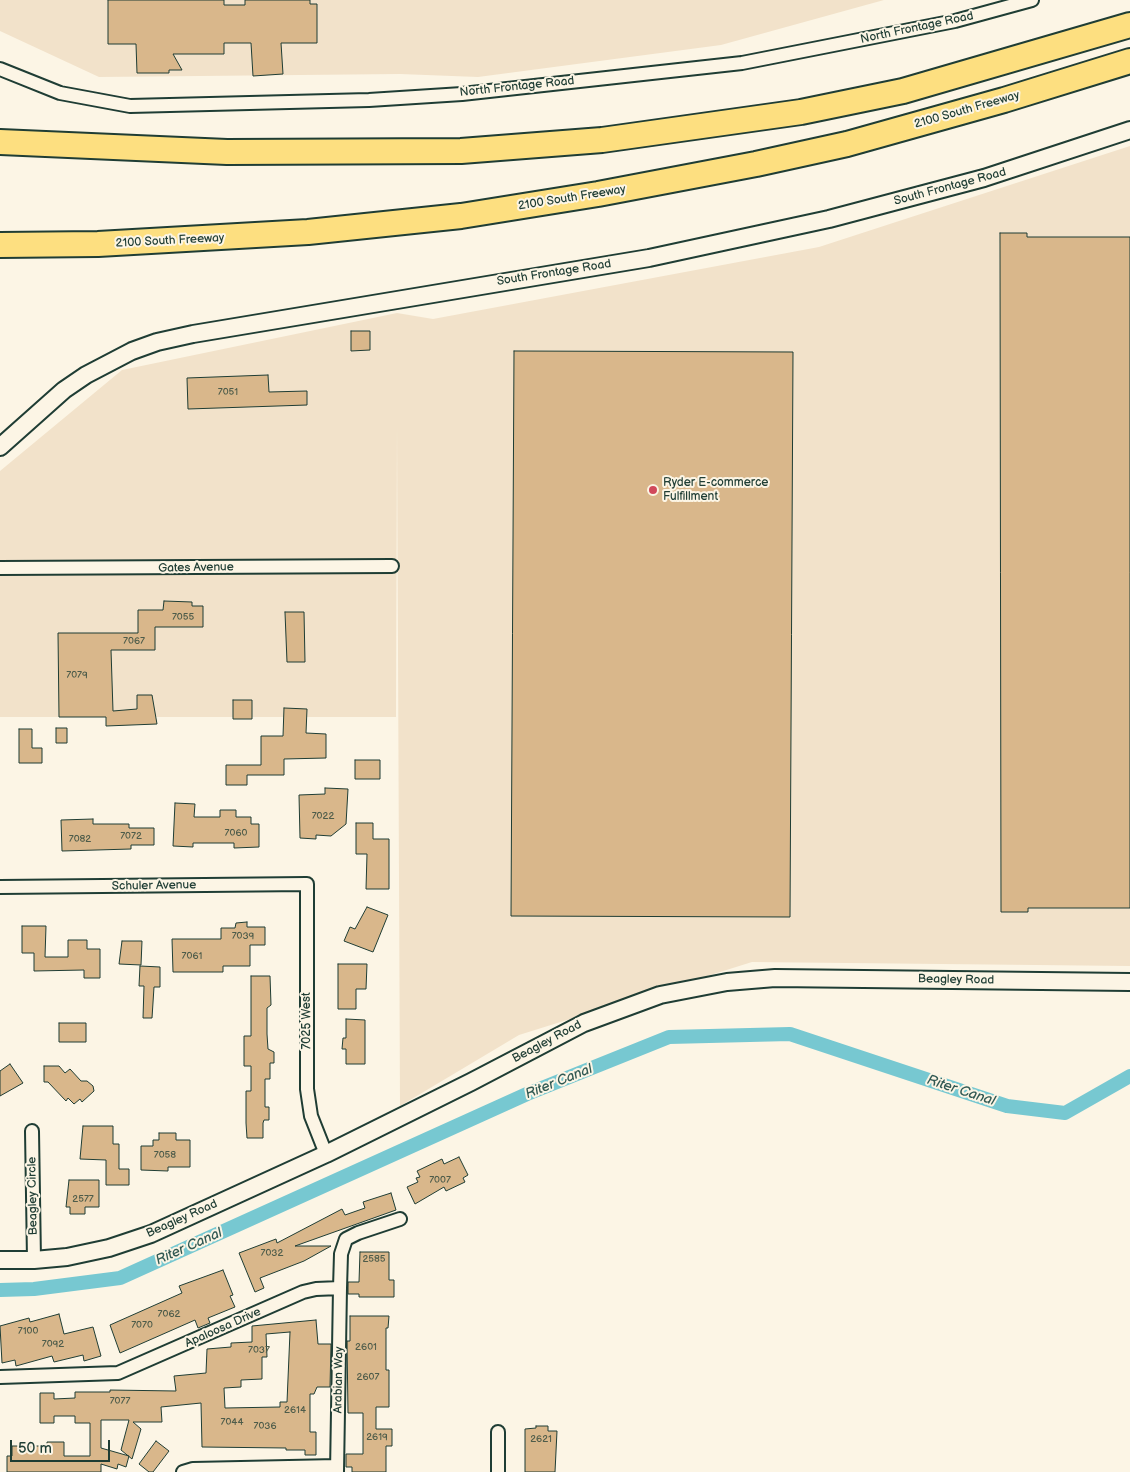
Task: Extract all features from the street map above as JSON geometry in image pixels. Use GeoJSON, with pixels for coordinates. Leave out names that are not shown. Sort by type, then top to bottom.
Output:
{"type":"FeatureCollection","features":[{"type":"Feature","properties":{"kind":"highway"},"geometry":{"type":"LineString","coordinates":[[0,142],[227,152],[461,151],[602,140],[801,112],[903,91],[1130,25]]}},
{"type":"Feature","properties":{"kind":"highway","name":"2100 South Freeway"},"geometry":{"type":"LineString","coordinates":[[0,245],[98,244],[308,232],[461,216],[598,194],[747,166],[847,144],[1004,100],[1130,61]]}},
{"type":"Feature","properties":{"kind":"street","name":"North Frontage Road"},"geometry":{"type":"LineString","coordinates":[[0,69],[60,93],[130,106],[369,100],[462,94],[742,63],[955,21],[1032,0]]}},
{"type":"Feature","properties":{"kind":"street","name":"South Frontage Road"},"geometry":{"type":"LineString","coordinates":[[0,447],[57,396],[86,375],[132,351],[158,342],[202,332],[649,258],[829,219],[984,178],[1130,130]]}},
{"type":"Feature","properties":{"kind":"street","name":"Gates Avenue"},"geometry":{"type":"LineString","coordinates":[[0,568],[392,566]]}},
{"type":"Feature","properties":{"kind":"street","name":"Schuler Avenue"},"geometry":{"type":"LineString","coordinates":[[0,887],[307,884]]}},
{"type":"Feature","properties":{"kind":"street","name":"7025 West"},"geometry":{"type":"LineString","coordinates":[[307,884],[307,1089],[311,1116],[326,1154]]}},
{"type":"Feature","properties":{"kind":"street","name":"Beagley Road"},"geometry":{"type":"LineString","coordinates":[[0,1260],[34,1260],[88,1253],[130,1242],[326,1154],[584,1023],[639,1001],[681,990],[727,982],[775,978],[1130,982]]}},
{"type":"Feature","properties":{"kind":"street","name":"Beagley Circle"},"geometry":{"type":"LineString","coordinates":[[32,1131],[34,1260]]}},
{"type":"Feature","properties":{"kind":"street"},"geometry":{"type":"LineString","coordinates":[[340,1288],[341,1254],[346,1240],[358,1233],[400,1219]]}},
{"type":"Feature","properties":{"kind":"street","name":"Apaloosa Drive"},"geometry":{"type":"LineString","coordinates":[[0,1377],[118,1373],[304,1292],[316,1289],[340,1288]]}},
{"type":"Feature","properties":{"kind":"street","name":"Arabian Way"},"geometry":{"type":"LineString","coordinates":[[337,1469],[340,1288]]}},
{"type":"Feature","properties":{"kind":"street"},"geometry":{"type":"LineString","coordinates":[[498,1432],[498,1472]]}},
{"type":"Feature","properties":{"kind":"street"},"geometry":{"type":"LineString","coordinates":[[183,1472],[193,1469],[337,1469]]}},
{"type":"Feature","properties":{"kind":"shaded area"},"geometry":{"type":"Polygon","coordinates":[[[0,0],[884,0],[721,45],[478,77],[400,74],[99,77],[0,31],[0,0]]]}},
{"type":"Feature","properties":{"kind":"shaded area"},"geometry":{"type":"Polygon","coordinates":[[[1130,146],[1130,966],[752,962],[519,1035],[400,1106],[397,424],[396,717],[0,717],[0,471],[122,370],[397,313],[433,319],[819,247],[1130,146]]]}},
{"type":"Feature","properties":{"kind":"building"},"geometry":{"type":"Polygon","coordinates":[[[108,0],[224,0],[224,5],[245,5],[245,0],[310,0],[310,4],[317,4],[317,43],[281,43],[283,74],[253,76],[251,43],[224,43],[224,54],[173,54],[182,70],[169,70],[169,73],[137,73],[136,44],[108,44],[108,0]]]}},
{"type":"Feature","properties":{"kind":"building"},"geometry":{"type":"Polygon","coordinates":[[[1000,233],[1027,233],[1027,237],[1130,237],[1130,908],[1028,908],[1028,912],[1001,912],[1000,233]]]}},
{"type":"Feature","properties":{"kind":"building"},"geometry":{"type":"Polygon","coordinates":[[[351,331],[370,331],[370,350],[351,351],[351,331]]]}},
{"type":"Feature","properties":{"kind":"building"},"geometry":{"type":"Polygon","coordinates":[[[514,351],[793,352],[790,917],[511,916],[514,351]]]}},
{"type":"Feature","properties":{"kind":"building"},"geometry":{"type":"Polygon","coordinates":[[[268,375],[269,392],[307,391],[307,405],[188,409],[187,378],[268,375]]]}},
{"type":"Feature","properties":{"kind":"building"},"geometry":{"type":"Polygon","coordinates":[[[164,601],[192,602],[192,606],[203,606],[203,627],[155,627],[155,650],[111,650],[113,711],[137,709],[137,695],[152,695],[157,724],[106,726],[106,717],[59,717],[58,633],[138,633],[138,610],[163,610],[164,601]]]}},
{"type":"Feature","properties":{"kind":"building"},"geometry":{"type":"Polygon","coordinates":[[[285,612],[304,612],[305,662],[287,662],[285,612]]]}},
{"type":"Feature","properties":{"kind":"building"},"geometry":{"type":"Polygon","coordinates":[[[233,700],[252,700],[252,719],[233,719],[233,700]]]}},
{"type":"Feature","properties":{"kind":"building"},"geometry":{"type":"Polygon","coordinates":[[[284,708],[307,709],[306,733],[326,734],[326,758],[284,759],[284,775],[247,775],[247,785],[226,785],[226,765],[261,765],[261,736],[283,736],[284,708]]]}},
{"type":"Feature","properties":{"kind":"building"},"geometry":{"type":"Polygon","coordinates":[[[56,728],[67,728],[67,743],[56,743],[56,728]]]}},
{"type":"Feature","properties":{"kind":"building"},"geometry":{"type":"Polygon","coordinates":[[[19,729],[32,729],[32,748],[42,748],[42,763],[19,763],[19,729]]]}},
{"type":"Feature","properties":{"kind":"building"},"geometry":{"type":"Polygon","coordinates":[[[355,760],[380,760],[380,779],[355,779],[355,760]]]}},
{"type":"Feature","properties":{"kind":"building"},"geometry":{"type":"Polygon","coordinates":[[[325,788],[348,789],[346,824],[331,836],[316,835],[316,839],[300,838],[299,795],[325,794],[325,788]]]}},
{"type":"Feature","properties":{"kind":"building"},"geometry":{"type":"Polygon","coordinates":[[[175,803],[195,804],[194,817],[220,817],[220,810],[236,810],[236,817],[251,817],[251,824],[259,824],[259,847],[234,848],[234,843],[193,843],[193,847],[173,846],[175,803]]]}},
{"type":"Feature","properties":{"kind":"building"},"geometry":{"type":"Polygon","coordinates":[[[93,819],[93,824],[129,824],[129,828],[154,828],[154,845],[131,845],[131,849],[62,851],[61,820],[93,819]]]}},
{"type":"Feature","properties":{"kind":"building"},"geometry":{"type":"Polygon","coordinates":[[[356,823],[373,823],[373,839],[389,839],[389,889],[366,889],[367,854],[356,854],[356,823]]]}},
{"type":"Feature","properties":{"kind":"building"},"geometry":{"type":"Polygon","coordinates":[[[367,907],[388,915],[373,952],[344,941],[350,927],[355,929],[367,907]]]}},
{"type":"Feature","properties":{"kind":"building"},"geometry":{"type":"Polygon","coordinates":[[[247,922],[247,927],[265,927],[265,945],[250,945],[250,966],[223,966],[223,972],[173,972],[172,939],[221,939],[221,928],[235,928],[236,923],[247,922]]]}},
{"type":"Feature","properties":{"kind":"building"},"geometry":{"type":"Polygon","coordinates":[[[22,926],[46,926],[45,957],[68,957],[68,940],[87,940],[87,949],[100,949],[100,978],[84,978],[84,970],[34,971],[34,953],[22,953],[22,926]]]}},
{"type":"Feature","properties":{"kind":"building"},"geometry":{"type":"Polygon","coordinates":[[[122,941],[142,941],[141,965],[119,964],[122,941]]]}},
{"type":"Feature","properties":{"kind":"building"},"geometry":{"type":"Polygon","coordinates":[[[338,964],[367,964],[366,989],[356,989],[356,1009],[338,1009],[338,964]]]}},
{"type":"Feature","properties":{"kind":"building"},"geometry":{"type":"Polygon","coordinates":[[[140,966],[160,967],[160,987],[154,987],[152,1018],[143,1018],[144,986],[139,986],[140,966]]]}},
{"type":"Feature","properties":{"kind":"building"},"geometry":{"type":"Polygon","coordinates":[[[251,976],[270,976],[271,1005],[267,1008],[267,1034],[268,1049],[274,1052],[274,1063],[270,1063],[270,1079],[265,1079],[265,1107],[269,1107],[269,1120],[264,1120],[263,1123],[263,1138],[247,1138],[246,1091],[251,1091],[251,1066],[244,1066],[244,1036],[251,1036],[251,976]]]}},
{"type":"Feature","properties":{"kind":"building"},"geometry":{"type":"Polygon","coordinates":[[[346,1019],[365,1020],[365,1064],[346,1064],[346,1049],[342,1049],[343,1038],[346,1038],[346,1019]]]}},
{"type":"Feature","properties":{"kind":"building"},"geometry":{"type":"Polygon","coordinates":[[[59,1023],[86,1023],[86,1042],[59,1042],[59,1023]]]}},
{"type":"Feature","properties":{"kind":"building"},"geometry":{"type":"Polygon","coordinates":[[[10,1064],[23,1083],[0,1096],[0,1071],[10,1064]]]}},
{"type":"Feature","properties":{"kind":"building"},"geometry":{"type":"Polygon","coordinates":[[[44,1066],[59,1066],[65,1073],[70,1069],[81,1081],[87,1081],[93,1086],[94,1091],[82,1102],[80,1099],[74,1104],[68,1098],[66,1101],[48,1082],[44,1082],[44,1066]]]}},
{"type":"Feature","properties":{"kind":"building"},"geometry":{"type":"Polygon","coordinates":[[[83,1126],[113,1126],[113,1144],[119,1144],[119,1169],[129,1169],[129,1185],[106,1185],[106,1160],[80,1159],[83,1126]]]}},
{"type":"Feature","properties":{"kind":"building"},"geometry":{"type":"Polygon","coordinates":[[[159,1133],[176,1133],[176,1140],[190,1140],[190,1167],[168,1167],[168,1171],[141,1170],[141,1146],[153,1146],[153,1140],[159,1140],[159,1133]]]}},
{"type":"Feature","properties":{"kind":"building"},"geometry":{"type":"Polygon","coordinates":[[[459,1157],[468,1175],[463,1178],[465,1182],[446,1191],[444,1187],[415,1204],[407,1187],[418,1182],[416,1178],[420,1177],[417,1171],[442,1159],[444,1164],[459,1157]]]}},
{"type":"Feature","properties":{"kind":"building"},"geometry":{"type":"Polygon","coordinates":[[[69,1180],[99,1180],[99,1207],[85,1207],[85,1214],[70,1214],[70,1207],[66,1207],[69,1180]]]}},
{"type":"Feature","properties":{"kind":"building"},"geometry":{"type":"Polygon","coordinates":[[[391,1193],[396,1210],[295,1246],[331,1246],[304,1261],[260,1278],[264,1288],[255,1292],[239,1253],[276,1239],[277,1243],[342,1209],[345,1215],[365,1208],[363,1202],[391,1193]]]}},
{"type":"Feature","properties":{"kind":"building"},"geometry":{"type":"Polygon","coordinates":[[[360,1252],[389,1252],[389,1280],[394,1280],[394,1297],[359,1297],[359,1294],[348,1294],[348,1282],[359,1282],[360,1252]]]}},
{"type":"Feature","properties":{"kind":"building"},"geometry":{"type":"Polygon","coordinates":[[[223,1270],[233,1295],[230,1296],[235,1307],[208,1318],[210,1323],[198,1328],[195,1320],[120,1353],[110,1325],[182,1293],[179,1286],[223,1270]]]}},
{"type":"Feature","properties":{"kind":"building"},"geometry":{"type":"Polygon","coordinates":[[[59,1314],[64,1334],[93,1327],[101,1356],[84,1361],[83,1355],[54,1362],[52,1356],[16,1366],[15,1360],[2,1363],[0,1326],[29,1318],[30,1322],[59,1314]]]}},
{"type":"Feature","properties":{"kind":"building"},"geometry":{"type":"Polygon","coordinates":[[[350,1316],[389,1316],[388,1328],[386,1328],[386,1370],[389,1370],[389,1407],[376,1407],[376,1429],[392,1429],[392,1446],[386,1446],[386,1472],[352,1472],[352,1467],[346,1467],[346,1454],[363,1454],[363,1413],[348,1413],[347,1341],[350,1341],[350,1316]]]}},
{"type":"Feature","properties":{"kind":"building"},"geometry":{"type":"Polygon","coordinates":[[[316,1320],[318,1344],[331,1344],[330,1387],[317,1387],[314,1394],[310,1394],[310,1432],[316,1432],[316,1455],[305,1455],[305,1450],[286,1450],[286,1448],[202,1447],[201,1403],[161,1407],[162,1422],[133,1422],[141,1429],[132,1459],[129,1456],[126,1467],[118,1464],[117,1469],[101,1464],[101,1472],[7,1472],[7,1456],[12,1456],[12,1446],[47,1446],[47,1442],[64,1442],[64,1456],[90,1456],[90,1423],[75,1423],[75,1416],[54,1416],[54,1423],[40,1423],[40,1393],[54,1393],[54,1399],[75,1398],[75,1392],[110,1392],[110,1390],[176,1391],[174,1376],[206,1373],[207,1349],[231,1347],[231,1343],[252,1342],[252,1326],[316,1320]],[[290,1332],[266,1334],[267,1357],[262,1357],[262,1379],[241,1380],[241,1387],[224,1388],[225,1408],[280,1407],[280,1402],[287,1402],[290,1332]],[[101,1420],[101,1448],[128,1456],[121,1450],[129,1420],[101,1420]]]}},
{"type":"Feature","properties":{"kind":"building"},"geometry":{"type":"Polygon","coordinates":[[[536,1426],[548,1426],[548,1431],[557,1431],[555,1472],[525,1472],[525,1429],[536,1428],[536,1426]]]}},
{"type":"Feature","properties":{"kind":"building"},"geometry":{"type":"Polygon","coordinates":[[[156,1441],[169,1451],[153,1472],[149,1472],[139,1464],[156,1441]]]}},
{"type":"Feature","properties":{"kind":"waterway","name":"Riter Canal"},"geometry":{"type":"LineString","coordinates":[[0,1290],[34,1289],[120,1278],[527,1094],[669,1037],[790,1034],[1007,1106],[1065,1113],[1130,1076]]}},
{"type":"Feature","properties":{"kind":"place","name":"Ryder E-commerce Fulfillment"},"geometry":{"type":"Point","coordinates":[653,490]}}]}
